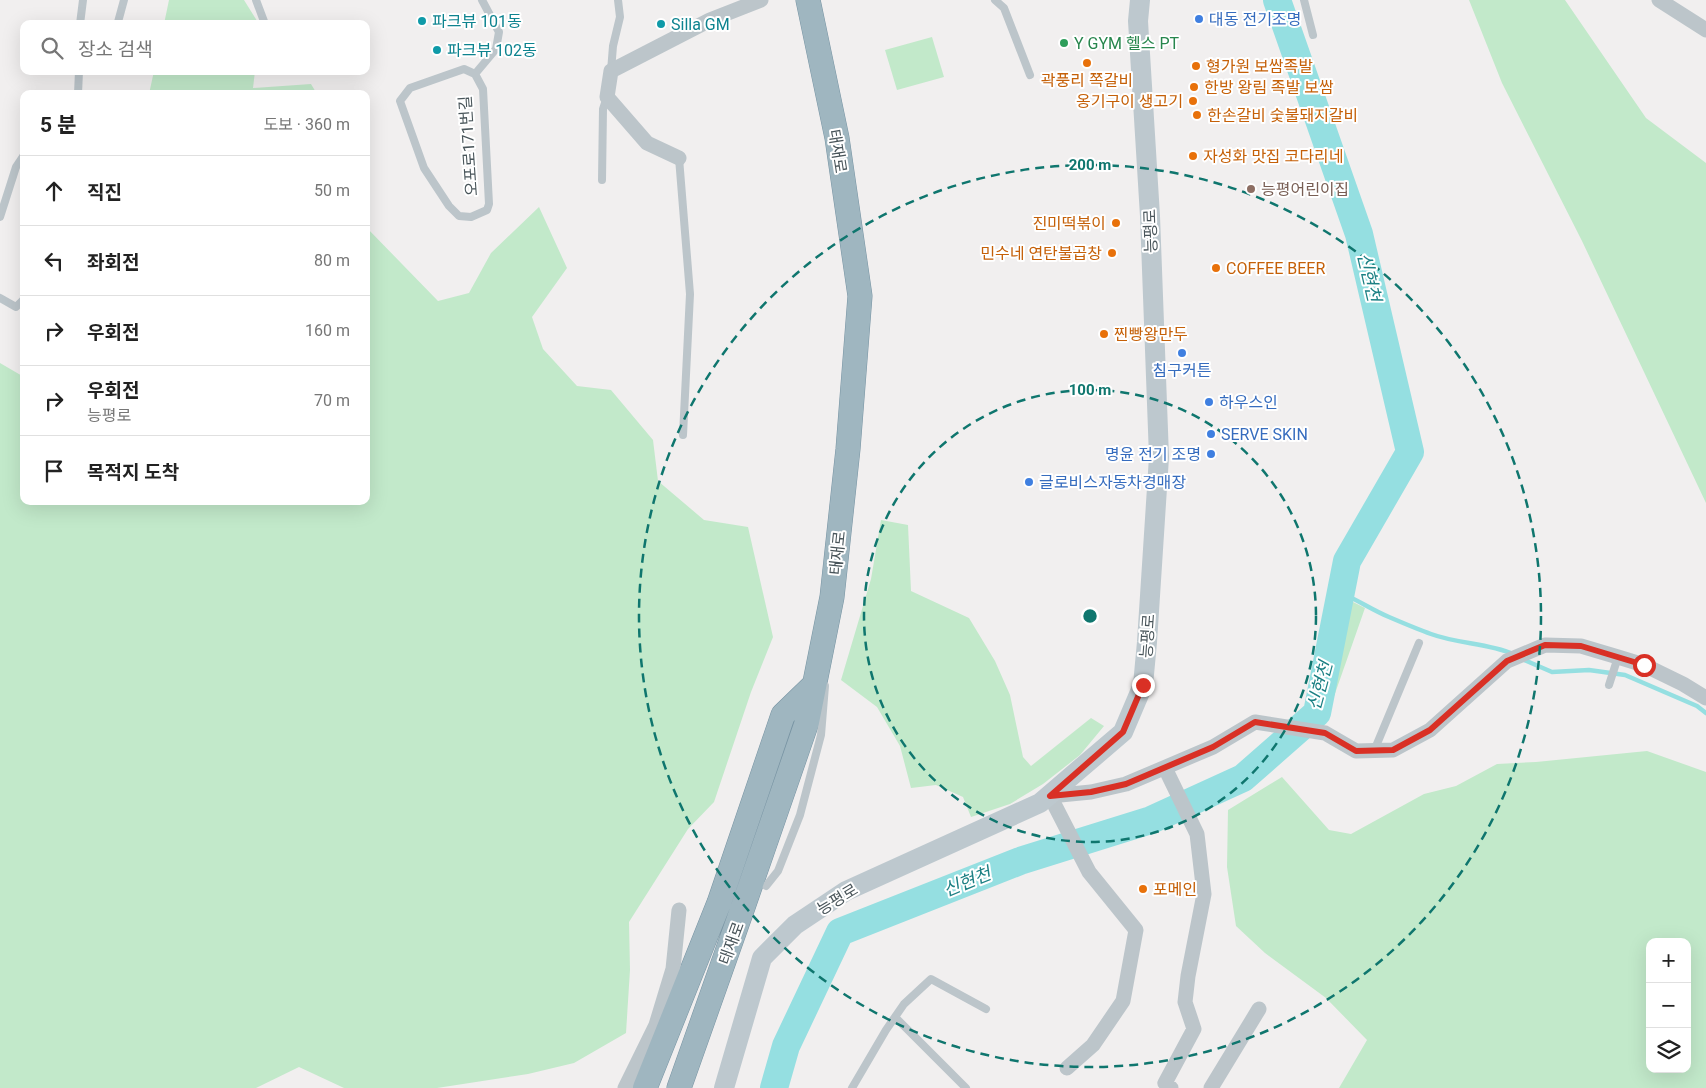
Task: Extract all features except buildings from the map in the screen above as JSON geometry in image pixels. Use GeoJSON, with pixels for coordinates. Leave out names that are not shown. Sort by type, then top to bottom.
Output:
{"type":"FeatureCollection","features":[{"type":"Feature","properties":{"kind":"highway","name":"태재로"},"geometry":{"type":"LineString","coordinates":[[694,1088],[766,886],[819,714],[820,685],[832,597],[848,449],[860,296],[837,138],[808,0]]}},
{"type":"Feature","properties":{"kind":"highway","name":"태재로"},"geometry":{"type":"LineString","coordinates":[[679,1088],[820,685],[844,603],[872,293],[847,137],[818,0]]}},
{"type":"Feature","properties":{"kind":"highway"},"geometry":{"type":"LineString","coordinates":[[646,1088],[719,903],[783,715],[820,685]]}},
{"type":"Feature","properties":{"kind":"main road","name":"능평로"},"geometry":{"type":"LineString","coordinates":[[724,1088],[762,958],[795,925],[846,891],[1040,803],[1123,732],[1143,685],[1158,457],[1150,216],[1138,20],[1140,0]]}},
{"type":"Feature","properties":{"kind":"street"},"geometry":{"type":"LineString","coordinates":[[679,158],[647,143],[607,97],[610,71],[710,20],[761,0]]}},
{"type":"Feature","properties":{"kind":"street"},"geometry":{"type":"LineString","coordinates":[[1659,0],[1706,30]]}},
{"type":"Feature","properties":{"kind":"street"},"geometry":{"type":"LineString","coordinates":[[1067,1068],[1093,1045],[1123,1001],[1136,930],[1089,872],[1050,796],[1100,790],[1126,784],[1213,747],[1255,722],[1325,733],[1356,751],[1393,750],[1430,730],[1507,661],[1545,645],[1581,646],[1618,656],[1644,665],[1683,684],[1706,698]]}},
{"type":"Feature","properties":{"kind":"street"},"geometry":{"type":"LineString","coordinates":[[1165,768],[1197,834],[1204,894],[1188,976],[1185,1002],[1194,1029],[1165,1083],[1171,1088]]}},
{"type":"Feature","properties":{"kind":"street"},"geometry":{"type":"LineString","coordinates":[[625,1088],[656,1025],[673,970],[679,910]]}},
{"type":"Feature","properties":{"kind":"street"},"geometry":{"type":"LineString","coordinates":[[1211,1088],[1259,1009]]}},
{"type":"Feature","properties":{"kind":"lane"},"geometry":{"type":"LineString","coordinates":[[80,20],[83,0]]}},
{"type":"Feature","properties":{"kind":"lane"},"geometry":{"type":"LineString","coordinates":[[119,20],[124,0]]}},
{"type":"Feature","properties":{"kind":"lane"},"geometry":{"type":"LineString","coordinates":[[256,0],[264,20]]}},
{"type":"Feature","properties":{"kind":"lane","name":"오포로171번길"},"geometry":{"type":"LineString","coordinates":[[475,74],[496,49],[499,32],[482,0]]}},
{"type":"Feature","properties":{"kind":"lane"},"geometry":{"type":"LineString","coordinates":[[610,71],[613,46],[620,17],[618,0]]}},
{"type":"Feature","properties":{"kind":"lane"},"geometry":{"type":"LineString","coordinates":[[995,0],[1004,8],[1030,75]]}},
{"type":"Feature","properties":{"kind":"lane"},"geometry":{"type":"LineString","coordinates":[[1304,0],[1313,35]]}},
{"type":"Feature","properties":{"kind":"lane","name":"오포로171번길"},"geometry":{"type":"LineString","coordinates":[[464,69],[475,74],[482,89],[489,204],[488,210],[471,217],[459,216],[449,206],[424,168],[400,102],[410,88],[464,69]]}},
{"type":"Feature","properties":{"kind":"lane"},"geometry":{"type":"LineString","coordinates":[[78,90],[79,75]]}},
{"type":"Feature","properties":{"kind":"lane"},"geometry":{"type":"LineString","coordinates":[[602,180],[604,108],[607,97]]}},
{"type":"Feature","properties":{"kind":"lane"},"geometry":{"type":"LineString","coordinates":[[679,158],[690,294],[683,435]]}},
{"type":"Feature","properties":{"kind":"lane"},"geometry":{"type":"LineString","coordinates":[[0,217],[16,167],[20,161]]}},
{"type":"Feature","properties":{"kind":"lane"},"geometry":{"type":"LineString","coordinates":[[0,298],[16,308],[20,304]]}},
{"type":"Feature","properties":{"kind":"lane"},"geometry":{"type":"LineString","coordinates":[[1374,751],[1419,643]]}},
{"type":"Feature","properties":{"kind":"lane"},"geometry":{"type":"LineString","coordinates":[[1609,685],[1618,656]]}},
{"type":"Feature","properties":{"kind":"lane"},"geometry":{"type":"LineString","coordinates":[[852,1088],[904,1004],[931,979],[986,1009]]}},
{"type":"Feature","properties":{"kind":"lane"},"geometry":{"type":"LineString","coordinates":[[895,1017],[966,1088]]}},
{"type":"Feature","properties":{"kind":"green space"},"geometry":{"type":"Polygon","coordinates":[[[169,0],[244,0],[256,20],[165,20],[169,0]]]}},
{"type":"Feature","properties":{"kind":"green space"},"geometry":{"type":"Polygon","coordinates":[[[1469,0],[1565,0],[1646,118],[1706,163],[1706,503],[1582,241],[1502,83],[1469,0]]]}},
{"type":"Feature","properties":{"kind":"green space"},"geometry":{"type":"Polygon","coordinates":[[[932,37],[944,77],[897,90],[885,50],[932,37]]]}},
{"type":"Feature","properties":{"kind":"green space"},"geometry":{"type":"Polygon","coordinates":[[[153,75],[255,75],[253,88],[311,84],[315,90],[150,90],[153,75]]]}},
{"type":"Feature","properties":{"kind":"green space"},"geometry":{"type":"Polygon","coordinates":[[[539,207],[567,268],[532,317],[543,349],[577,386],[611,390],[653,440],[658,481],[704,520],[748,527],[773,637],[751,692],[714,802],[688,829],[629,922],[630,970],[626,1033],[574,1063],[528,1074],[437,1088],[344,1088],[299,1067],[256,1088],[0,1088],[0,363],[20,375],[20,505],[370,505],[370,231],[438,301],[469,293],[491,253],[539,207]]]}},
{"type":"Feature","properties":{"kind":"green space"},"geometry":{"type":"Polygon","coordinates":[[[881,520],[908,525],[911,591],[969,618],[995,661],[1010,695],[1023,757],[1031,766],[1091,718],[1104,726],[1080,755],[1043,784],[1010,804],[971,817],[963,797],[936,785],[911,788],[900,746],[877,707],[841,680],[871,579],[881,520]]]}},
{"type":"Feature","properties":{"kind":"green space"},"geometry":{"type":"Polygon","coordinates":[[[1343,597],[1365,608],[1325,722],[1316,720],[1320,712],[1343,597]]]}},
{"type":"Feature","properties":{"kind":"green space"},"geometry":{"type":"Polygon","coordinates":[[[1647,751],[1706,772],[1706,1088],[1339,1088],[1367,1040],[1326,998],[1265,953],[1236,926],[1227,867],[1228,810],[1282,777],[1329,830],[1351,834],[1424,794],[1456,786],[1497,764],[1647,751]]]}},
{"type":"Feature","properties":{"kind":"waterway","name":"신현천"},"geometry":{"type":"LineString","coordinates":[[774,1088],[786,1046],[840,932],[1020,861],[1151,820],[1243,778],[1317,713],[1347,561],[1410,452],[1359,234],[1277,0]]}},
{"type":"Feature","properties":{"kind":"waterway"},"geometry":{"type":"LineString","coordinates":[[1341,593],[1383,614],[1431,634],[1503,650],[1513,654]]}},
{"type":"Feature","properties":{"kind":"waterway"},"geometry":{"type":"LineString","coordinates":[[1522,659],[1552,672],[1589,670],[1625,675],[1697,706],[1706,713]]}},
{"type":"Feature","properties":{"kind":"place","name":"대동 전기조명"},"geometry":{"type":"Point","coordinates":[1199,19]}},
{"type":"Feature","properties":{"kind":"place","name":"파크뷰 101동"},"geometry":{"type":"Point","coordinates":[422,21]}},
{"type":"Feature","properties":{"kind":"place","name":"Silla GM"},"geometry":{"type":"Point","coordinates":[661,24]}},
{"type":"Feature","properties":{"kind":"place","name":"Y GYM 헬스 PT"},"geometry":{"type":"Point","coordinates":[1064,43]}},
{"type":"Feature","properties":{"kind":"place","name":"파크뷰 102동"},"geometry":{"type":"Point","coordinates":[437,50]}},
{"type":"Feature","properties":{"kind":"place","name":"곽풍리 쪽갈비"},"geometry":{"type":"Point","coordinates":[1087,63]}},
{"type":"Feature","properties":{"kind":"place","name":"형가원 보쌈족발"},"geometry":{"type":"Point","coordinates":[1196,66]}},
{"type":"Feature","properties":{"kind":"place","name":"한방 왕림 족발 보쌈"},"geometry":{"type":"Point","coordinates":[1194,87]}},
{"type":"Feature","properties":{"kind":"place","name":"옹기구이 생고기"},"geometry":{"type":"Point","coordinates":[1193,101]}},
{"type":"Feature","properties":{"kind":"place","name":"한손갈비 숯불돼지갈비"},"geometry":{"type":"Point","coordinates":[1197,115]}},
{"type":"Feature","properties":{"kind":"place","name":"자성화 맛집 코다리네"},"geometry":{"type":"Point","coordinates":[1193,156]}},
{"type":"Feature","properties":{"kind":"place","name":"능평어린이집"},"geometry":{"type":"Point","coordinates":[1251,189]}},
{"type":"Feature","properties":{"kind":"place","name":"진미떡볶이"},"geometry":{"type":"Point","coordinates":[1116,223]}},
{"type":"Feature","properties":{"kind":"place","name":"민수네 연탄불곱창"},"geometry":{"type":"Point","coordinates":[1112,253]}},
{"type":"Feature","properties":{"kind":"place","name":"COFFEE BEER"},"geometry":{"type":"Point","coordinates":[1216,268]}},
{"type":"Feature","properties":{"kind":"place","name":"찐빵왕만두"},"geometry":{"type":"Point","coordinates":[1104,334]}},
{"type":"Feature","properties":{"kind":"place","name":"침구커튼"},"geometry":{"type":"Point","coordinates":[1182,353]}},
{"type":"Feature","properties":{"kind":"place","name":"하우스인"},"geometry":{"type":"Point","coordinates":[1209,402]}},
{"type":"Feature","properties":{"kind":"place","name":"SERVE SKIN"},"geometry":{"type":"Point","coordinates":[1211,434]}},
{"type":"Feature","properties":{"kind":"place","name":"명윤 전기 조명"},"geometry":{"type":"Point","coordinates":[1211,454]}},
{"type":"Feature","properties":{"kind":"place","name":"글로비스자동차경매장"},"geometry":{"type":"Point","coordinates":[1029,482]}},
{"type":"Feature","properties":{"kind":"place","name":"포메인"},"geometry":{"type":"Point","coordinates":[1143,889]}},
{"type":"Feature","properties":{"kind":"route"},"geometry":{"type":"LineString","coordinates":[[1143,685],[1123,732],[1050,796],[1091,792],[1126,784],[1213,747],[1255,722],[1325,733],[1356,751],[1393,750],[1430,730],[1507,661],[1545,645],[1581,646],[1644,665]]}}]}
